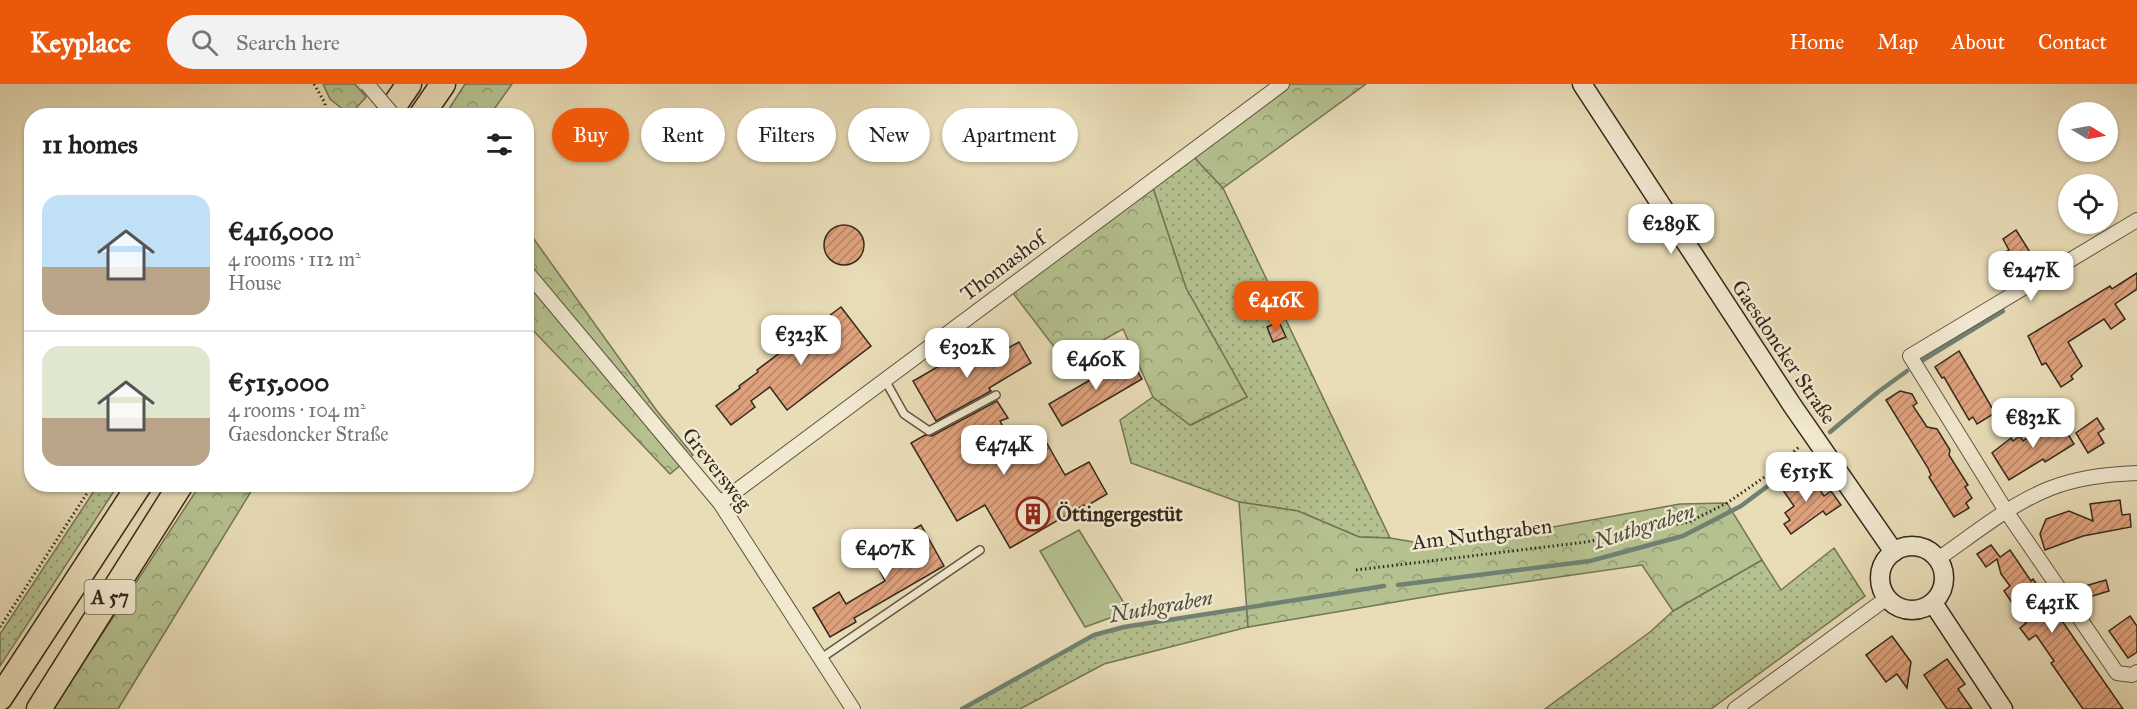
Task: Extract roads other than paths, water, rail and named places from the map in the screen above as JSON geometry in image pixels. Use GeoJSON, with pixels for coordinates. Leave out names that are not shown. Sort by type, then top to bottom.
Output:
{"type":"FeatureCollection","features":[{"type":"Feature","properties":{"kind":"highway"},"geometry":{"type":"LineString","coordinates":[[392,108],[409,84]]}},
{"type":"Feature","properties":{"kind":"highway"},"geometry":{"type":"LineString","coordinates":[[426,108],[443,84]]}},
{"type":"Feature","properties":{"kind":"highway","name":"A 57"},"geometry":{"type":"LineString","coordinates":[[0,698],[135,492]]}},
{"type":"Feature","properties":{"kind":"highway","name":"A 57"},"geometry":{"type":"LineString","coordinates":[[39,709],[176,492]]}},
{"type":"Feature","properties":{"kind":"main road","name":"Gaesdoncker Straße"},"geometry":{"type":"LineString","coordinates":[[1582,84],[1785,395],[1894,552]]}},
{"type":"Feature","properties":{"kind":"main road"},"geometry":{"type":"LineString","coordinates":[[1913,546],[1923,548],[1938,559],[1943,570],[1943,589],[1933,603],[1913,611],[1894,605],[1887,598],[1880,579],[1886,559],[1894,552],[1903,547],[1913,546]]}},
{"type":"Feature","properties":{"kind":"main road"},"geometry":{"type":"LineString","coordinates":[[1933,603],[2003,709]]}},
{"type":"Feature","properties":{"kind":"street"},"geometry":{"type":"LineString","coordinates":[[367,84],[387,108]]}},
{"type":"Feature","properties":{"kind":"street","name":"Thomashof"},"geometry":{"type":"LineString","coordinates":[[720,503],[1282,84]]}},
{"type":"Feature","properties":{"kind":"street"},"geometry":{"type":"LineString","coordinates":[[2137,220],[1910,356],[2006,511],[2117,673],[2132,675],[2137,672]]}},
{"type":"Feature","properties":{"kind":"street","name":"Greversweg"},"geometry":{"type":"LineString","coordinates":[[534,281],[720,503],[853,709]]}},
{"type":"Feature","properties":{"kind":"street"},"geometry":{"type":"LineString","coordinates":[[1938,559],[2006,511],[2051,488],[2111,474],[2137,473]]}},
{"type":"Feature","properties":{"kind":"street"},"geometry":{"type":"LineString","coordinates":[[1735,709],[1887,598]]}},
{"type":"Feature","properties":{"kind":"lane"},"geometry":{"type":"LineString","coordinates":[[885,380],[904,414],[929,431],[996,395]]}},
{"type":"Feature","properties":{"kind":"lane"},"geometry":{"type":"LineString","coordinates":[[820,659],[980,550]]}},
{"type":"Feature","properties":{"kind":"waterway","name":"Nuthgraben"},"geometry":{"type":"LineString","coordinates":[[1923,360],[2003,311]]}},
{"type":"Feature","properties":{"kind":"waterway","name":"Nuthgraben"},"geometry":{"type":"LineString","coordinates":[[1830,432],[1907,371]]}},
{"type":"Feature","properties":{"kind":"waterway","name":"Nuthgraben"},"geometry":{"type":"LineString","coordinates":[[1398,585],[1590,561],[1683,536],[1741,506],[1808,456]]}},
{"type":"Feature","properties":{"kind":"waterway","name":"Nuthgraben"},"geometry":{"type":"LineString","coordinates":[[962,709],[1094,635],[1124,627],[1384,586]]}},
{"type":"Feature","properties":{"kind":"place","name":"Öttingergestüt"},"geometry":{"type":"Point","coordinates":[1033,514]}}]}
